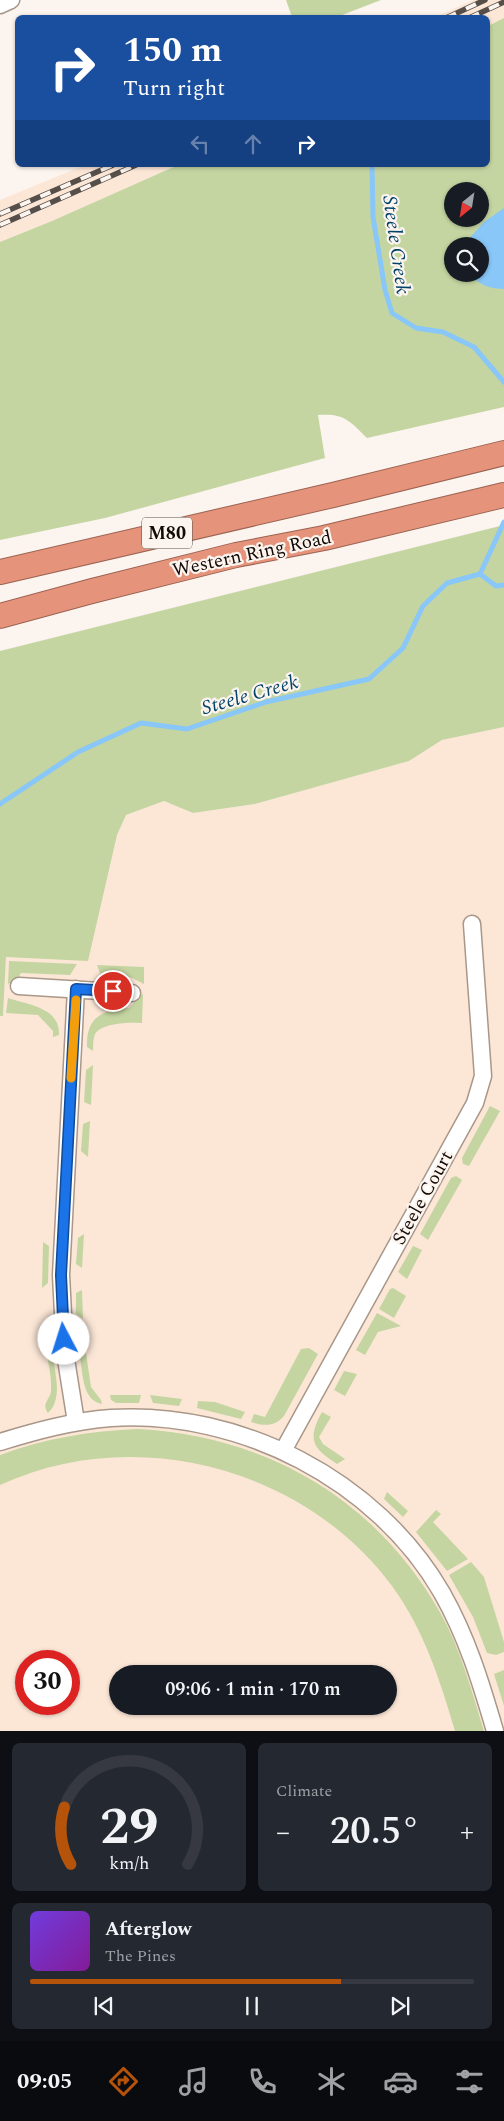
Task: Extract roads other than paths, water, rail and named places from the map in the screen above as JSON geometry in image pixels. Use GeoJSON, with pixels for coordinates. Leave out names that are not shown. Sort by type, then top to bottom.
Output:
{"type":"FeatureCollection","features":[{"type":"Feature","properties":{"kind":"highway","name":"Western Ring Road"},"geometry":{"type":"LineString","coordinates":[[0,572],[333,495],[504,453]]}},
{"type":"Feature","properties":{"kind":"highway","name":"Western Ring Road"},"geometry":{"type":"LineString","coordinates":[[0,616],[236,555],[324,538],[504,495]]}},
{"type":"Feature","properties":{"kind":"street"},"geometry":{"type":"LineString","coordinates":[[0,5],[11,0]]}},
{"type":"Feature","properties":{"kind":"street","name":"Steele Court"},"geometry":{"type":"LineString","coordinates":[[283,1451],[475,1103],[483,1076],[472,924]]}},
{"type":"Feature","properties":{"kind":"street"},"geometry":{"type":"LineString","coordinates":[[19,986],[132,993]]}},
{"type":"Feature","properties":{"kind":"street"},"geometry":{"type":"LineString","coordinates":[[76,989],[61,1275],[65,1353],[76,1422]]}},
{"type":"Feature","properties":{"kind":"street"},"geometry":{"type":"LineString","coordinates":[[0,1442],[36,1430],[76,1422],[112,1418],[150,1418],[218,1428],[283,1451],[312,1466],[360,1500],[394,1531],[442,1592],[460,1628],[476,1668],[495,1731]]}},
{"type":"Feature","properties":{"kind":"water"},"geometry":{"type":"Polygon","coordinates":[[[504,208],[504,289],[485,286],[479,282],[489,282],[489,237],[470,237],[479,228],[489,228],[489,218],[504,208]]]}},
{"type":"Feature","properties":{"kind":"waterway","name":"Steele Creek"},"geometry":{"type":"LineString","coordinates":[[372,167],[373,217],[385,290],[392,313],[416,328],[443,332],[474,347],[504,382]]}},
{"type":"Feature","properties":{"kind":"waterway","name":"Steele Creek"},"geometry":{"type":"LineString","coordinates":[[504,522],[480,574],[496,586],[504,585]]}},
{"type":"Feature","properties":{"kind":"waterway","name":"Steele Creek"},"geometry":{"type":"LineString","coordinates":[[0,804],[78,752],[141,723],[187,729],[266,702],[369,679],[403,648],[423,606],[447,583],[480,574]]}},
{"type":"Feature","properties":{"kind":"railway"},"geometry":{"type":"LineString","coordinates":[[452,15],[485,0]]}},
{"type":"Feature","properties":{"kind":"railway"},"geometry":{"type":"LineString","coordinates":[[476,15],[504,2]]}},
{"type":"Feature","properties":{"kind":"railway"},"geometry":{"type":"LineString","coordinates":[[0,214],[108,167]]}},
{"type":"Feature","properties":{"kind":"railway"},"geometry":{"type":"LineString","coordinates":[[0,225],[131,167]]}}]}
